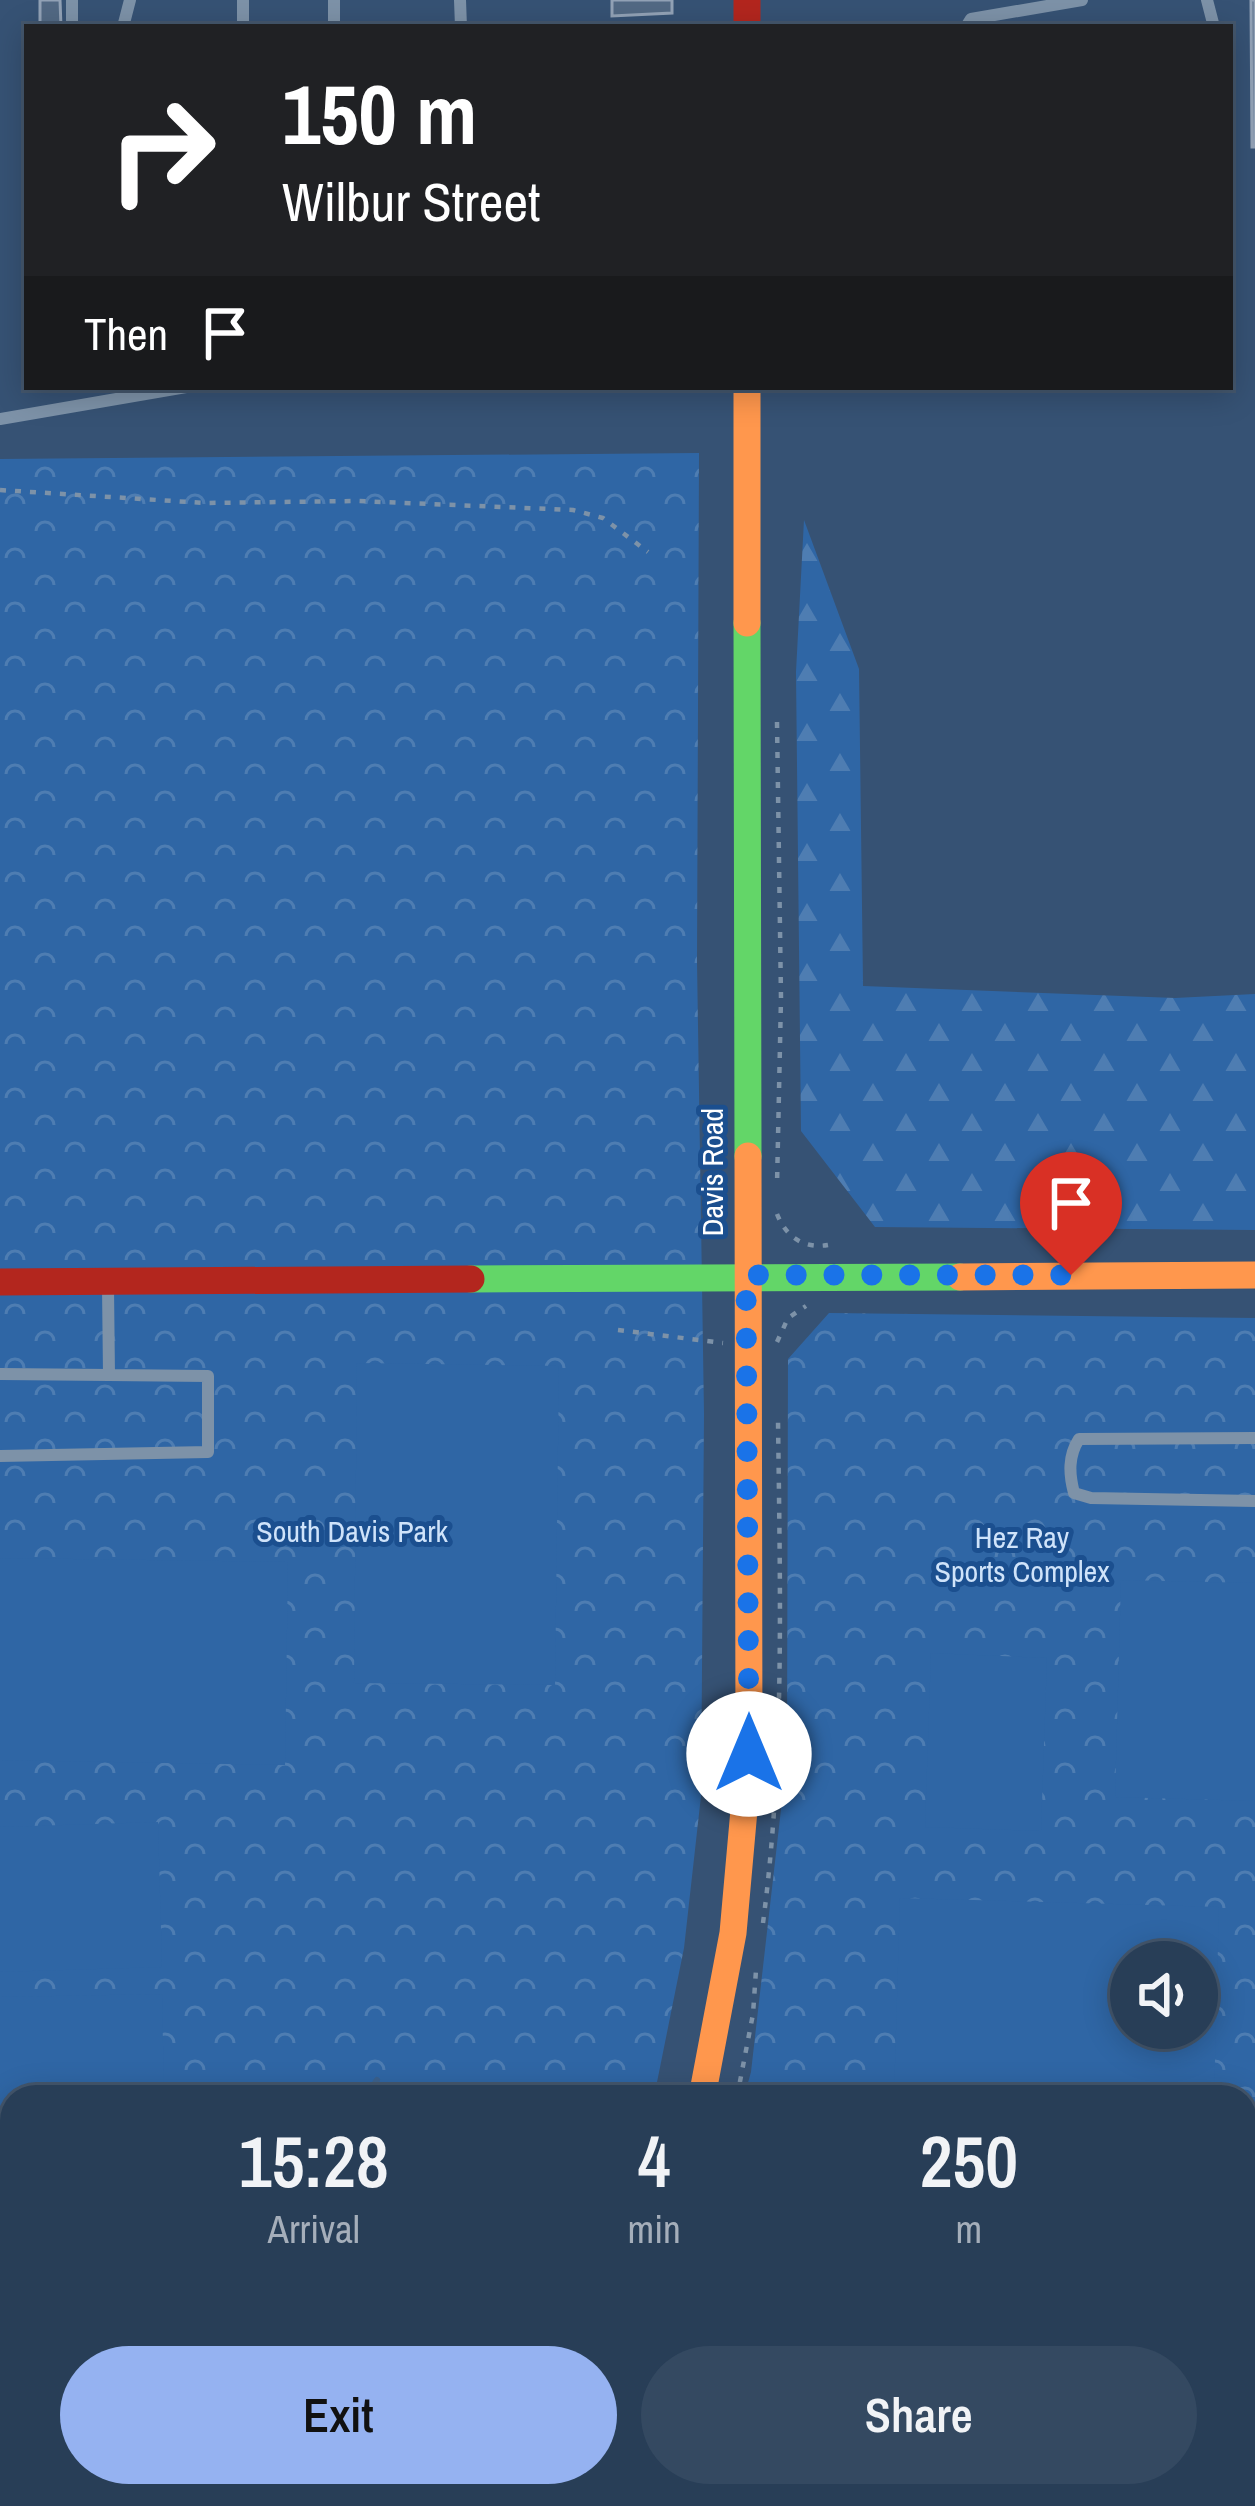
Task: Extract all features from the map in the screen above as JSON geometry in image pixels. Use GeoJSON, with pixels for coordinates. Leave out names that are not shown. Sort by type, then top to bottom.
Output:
{"type":"FeatureCollection","features":[{"type":"Feature","properties":{"kind":"street","name":"Davis Road"},"geometry":{"type":"LineString","coordinates":[[704,2085],[733,1933],[749,1754],[747,390]]}},
{"type":"Feature","properties":{"kind":"street"},"geometry":{"type":"LineString","coordinates":[[0,1282],[1255,1275]]}},
{"type":"Feature","properties":{"kind":"lane"},"geometry":{"type":"LineString","coordinates":[[967,24],[971,19],[1082,0]]}},
{"type":"Feature","properties":{"kind":"lane"},"geometry":{"type":"LineString","coordinates":[[76,390],[77,407]]}},
{"type":"Feature","properties":{"kind":"lane"},"geometry":{"type":"LineString","coordinates":[[0,419],[152,390]]}},
{"type":"Feature","properties":{"kind":"lane"},"geometry":{"type":"LineString","coordinates":[[109,1280],[109,1375]]}},
{"type":"Feature","properties":{"kind":"lane"},"geometry":{"type":"LineString","coordinates":[[0,1373],[208,1376],[208,1452],[0,1456]]}},
{"type":"Feature","properties":{"kind":"lane"},"geometry":{"type":"LineString","coordinates":[[1255,1438],[1079,1439],[1072,1450],[1070,1477],[1074,1492],[1091,1498],[1255,1501]]}},
{"type":"Feature","properties":{"kind":"path"},"geometry":{"type":"LineString","coordinates":[[0,490],[205,503],[378,501],[573,510],[603,518],[648,552]]}},
{"type":"Feature","properties":{"kind":"path"},"geometry":{"type":"LineString","coordinates":[[776,709],[781,1069],[776,1193]]}},
{"type":"Feature","properties":{"kind":"path"},"geometry":{"type":"LineString","coordinates":[[776,1205],[782,1225],[795,1240],[828,1245]]}},
{"type":"Feature","properties":{"kind":"path"},"geometry":{"type":"LineString","coordinates":[[777,1349],[781,1329],[796,1309],[816,1303]]}},
{"type":"Feature","properties":{"kind":"path"},"geometry":{"type":"LineString","coordinates":[[619,1330],[723,1343]]}},
{"type":"Feature","properties":{"kind":"path"},"geometry":{"type":"LineString","coordinates":[[763,1927],[780,1704],[778,1412]]}},
{"type":"Feature","properties":{"kind":"path"},"geometry":{"type":"LineString","coordinates":[[739,2085],[758,1956]]}},
{"type":"Feature","properties":{"kind":"green space","name":"South Davis Park"},"geometry":{"type":"Polygon","coordinates":[[[699,453],[701,1796],[684,1948],[656,2085],[0,2085],[0,459],[699,453]]]}},
{"type":"Feature","properties":{"kind":"green space"},"geometry":{"type":"Polygon","coordinates":[[[804,520],[859,669],[863,986],[1175,998],[1255,994],[1255,1230],[875,1227],[801,1131],[796,672],[804,520]]]}},
{"type":"Feature","properties":{"kind":"green space","name":"Hez Ray Sports Complex"},"geometry":{"type":"Polygon","coordinates":[[[829,1313],[1255,1318],[1255,2085],[747,2085],[787,1757],[788,1359],[829,1313]]]}},
{"type":"Feature","properties":{"kind":"green space"},"geometry":{"type":"Polygon","coordinates":[[[357,1363],[559,1366],[555,1685],[354,1683],[357,1363]]]}},
{"type":"Feature","properties":{"kind":"green space"},"geometry":{"type":"Polygon","coordinates":[[[0,1558],[288,1562],[285,1765],[0,1760],[0,1558]]]}},
{"type":"Feature","properties":{"kind":"green space"},"geometry":{"type":"Polygon","coordinates":[[[1121,1580],[1255,1583],[1255,1801],[1115,1797],[1121,1580]]]}},
{"type":"Feature","properties":{"kind":"green space"},"geometry":{"type":"Polygon","coordinates":[[[931,1653],[1047,1658],[1041,1831],[925,1827],[931,1653]]]}},
{"type":"Feature","properties":{"kind":"green space"},"geometry":{"type":"Polygon","coordinates":[[[158,1822],[162,1967],[0,1972],[0,1827],[158,1822]]]}},
{"type":"Feature","properties":{"kind":"green space"},"geometry":{"type":"Polygon","coordinates":[[[900,1898],[1219,1907],[1218,1945],[1218,1941],[1110,1941],[1110,2049],[1215,2049],[1214,2085],[894,2085],[900,1898]]]}},
{"type":"Feature","properties":{"kind":"green space"},"geometry":{"type":"Polygon","coordinates":[[[162,1994],[164,2085],[0,2085],[0,1997],[162,1994]]]}},
{"type":"Feature","properties":{"kind":"building"},"geometry":{"type":"Polygon","coordinates":[[[40,0],[60,0],[61,24],[40,24],[40,0]]]}},
{"type":"Feature","properties":{"kind":"building"},"geometry":{"type":"Polygon","coordinates":[[[612,0],[672,0],[672,13],[612,16],[612,0]]]}},
{"type":"Feature","properties":{"kind":"building"},"geometry":{"type":"Polygon","coordinates":[[[1251,0],[1255,0],[1255,147],[1252,147],[1251,0]]]}},
{"type":"Feature","properties":{"kind":"waterway"},"geometry":{"type":"LineString","coordinates":[[374,2085],[377,2080]]}},
{"type":"Feature","properties":{"kind":"traffic: fast"},"geometry":{"type":"LineString","coordinates":[[747,623],[748,1156]]}},
{"type":"Feature","properties":{"kind":"traffic: fast"},"geometry":{"type":"LineString","coordinates":[[471,1279],[960,1277]]}},
{"type":"Feature","properties":{"kind":"traffic: slow"},"geometry":{"type":"LineString","coordinates":[[747,390],[747,623]]}},
{"type":"Feature","properties":{"kind":"traffic: slow"},"geometry":{"type":"LineString","coordinates":[[704,2085],[733,1933],[749,1754],[748,1156]]}},
{"type":"Feature","properties":{"kind":"traffic: slow"},"geometry":{"type":"LineString","coordinates":[[960,1277],[1255,1275]]}},
{"type":"Feature","properties":{"kind":"traffic: jam"},"geometry":{"type":"LineString","coordinates":[[747,0],[747,24]]}},
{"type":"Feature","properties":{"kind":"traffic: jam"},"geometry":{"type":"LineString","coordinates":[[0,1282],[471,1279]]}},
{"type":"Feature","properties":{"kind":"route"},"geometry":{"type":"LineString","coordinates":[[749,1754],[746,1275],[1071,1275]]}}]}
